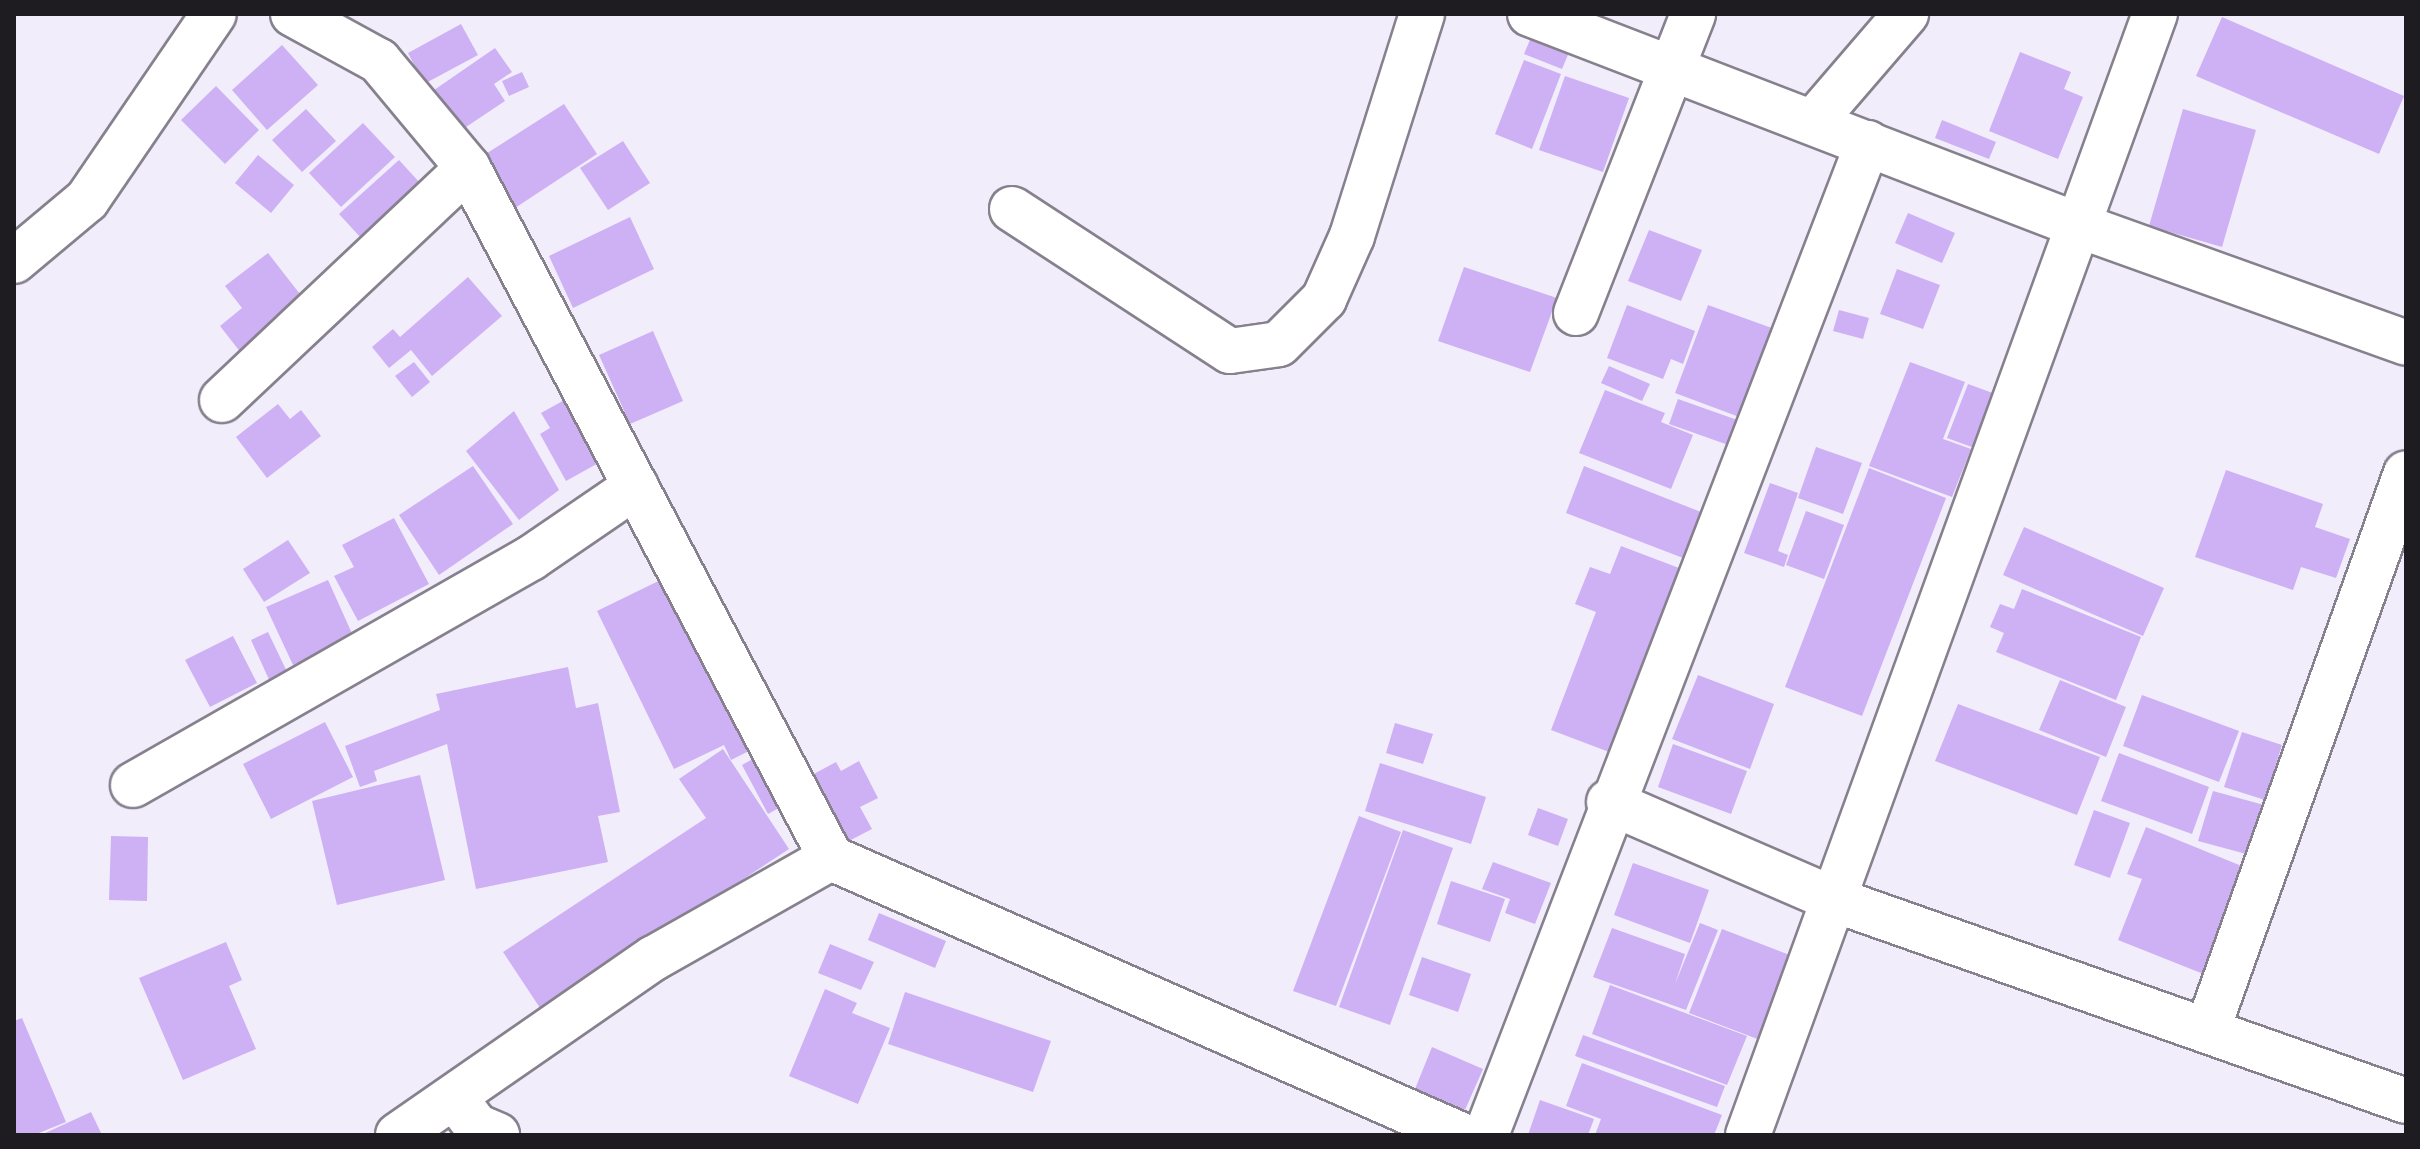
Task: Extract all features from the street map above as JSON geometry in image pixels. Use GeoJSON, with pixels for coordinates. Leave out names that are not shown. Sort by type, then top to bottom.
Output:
{"type":"FeatureCollection","features":[{"type":"Feature","properties":{"kind":"street"},"geometry":{"type":"LineString","coordinates":[[14,261],[87,200],[214,14]]}},
{"type":"Feature","properties":{"kind":"street"},"geometry":{"type":"LineString","coordinates":[[293,14],[379,61],[468,168],[831,858],[1461,1135]]}},
{"type":"Feature","properties":{"kind":"street"},"geometry":{"type":"LineString","coordinates":[[1012,209],[1230,351],[1279,344],[1324,299],[1352,236],[1422,14]]}},
{"type":"Feature","properties":{"kind":"street"},"geometry":{"type":"LineString","coordinates":[[1530,14],[1675,67],[2080,226],[2406,343]]}},
{"type":"Feature","properties":{"kind":"street"},"geometry":{"type":"LineString","coordinates":[[1576,313],[1675,67],[1693,14]]}},
{"type":"Feature","properties":{"kind":"street"},"geometry":{"type":"LineString","coordinates":[[1813,122],[1906,14]]}},
{"type":"Feature","properties":{"kind":"street"},"geometry":{"type":"LineString","coordinates":[[1748,1135],[2155,14]]}},
{"type":"Feature","properties":{"kind":"street"},"geometry":{"type":"LineString","coordinates":[[1486,1135],[1609,802],[1868,143]]}},
{"type":"Feature","properties":{"kind":"street"},"geometry":{"type":"LineString","coordinates":[[222,400],[468,168]]}},
{"type":"Feature","properties":{"kind":"street"},"geometry":{"type":"LineString","coordinates":[[2207,1031],[2406,473]]}},
{"type":"Feature","properties":{"kind":"street"},"geometry":{"type":"LineString","coordinates":[[133,785],[531,558],[636,486]]}},
{"type":"Feature","properties":{"kind":"street"},"geometry":{"type":"LineString","coordinates":[[1609,802],[1835,900],[2406,1101]]}},
{"type":"Feature","properties":{"kind":"street"},"geometry":{"type":"LineString","coordinates":[[398,1135],[475,1123],[654,958],[831,858]]}},
{"type":"Feature","properties":{"kind":"building"},"geometry":{"type":"Polygon","coordinates":[[[2222,17],[2404,96],[2379,154],[2196,76],[2222,17]]]}},
{"type":"Feature","properties":{"kind":"building"},"geometry":{"type":"Polygon","coordinates":[[[461,24],[478,55],[424,84],[408,53],[461,24]]]}},
{"type":"Feature","properties":{"kind":"building"},"geometry":{"type":"Polygon","coordinates":[[[1532,35],[1570,50],[1562,69],[1524,54],[1532,35]]]}},
{"type":"Feature","properties":{"kind":"building"},"geometry":{"type":"Polygon","coordinates":[[[282,45],[318,85],[267,130],[232,90],[282,45]]]}},
{"type":"Feature","properties":{"kind":"building"},"geometry":{"type":"Polygon","coordinates":[[[495,48],[512,72],[494,84],[505,101],[451,137],[424,97],[495,48]]]}},
{"type":"Feature","properties":{"kind":"building"},"geometry":{"type":"Polygon","coordinates":[[[2020,52],[2071,72],[2064,89],[2083,97],[2058,159],[1989,131],[2020,52]]]}},
{"type":"Feature","properties":{"kind":"building"},"geometry":{"type":"Polygon","coordinates":[[[1524,60],[1561,74],[1532,149],[1495,134],[1524,60]]]}},
{"type":"Feature","properties":{"kind":"building"},"geometry":{"type":"Polygon","coordinates":[[[522,72],[529,87],[509,96],[502,81],[522,72]]]}},
{"type":"Feature","properties":{"kind":"building"},"geometry":{"type":"Polygon","coordinates":[[[1565,76],[1629,98],[1603,172],[1539,150],[1565,76]]]}},
{"type":"Feature","properties":{"kind":"building"},"geometry":{"type":"Polygon","coordinates":[[[216,86],[259,130],[225,164],[181,120],[216,86]]]}},
{"type":"Feature","properties":{"kind":"building"},"geometry":{"type":"Polygon","coordinates":[[[564,104],[597,154],[515,208],[481,157],[564,104]]]}},
{"type":"Feature","properties":{"kind":"building"},"geometry":{"type":"Polygon","coordinates":[[[306,109],[336,141],[302,172],[272,140],[306,109]]]}},
{"type":"Feature","properties":{"kind":"building"},"geometry":{"type":"Polygon","coordinates":[[[2183,109],[2256,130],[2222,247],[2149,226],[2183,109]]]}},
{"type":"Feature","properties":{"kind":"building"},"geometry":{"type":"Polygon","coordinates":[[[1942,120],[1996,142],[1989,159],[1935,138],[1942,120]]]}},
{"type":"Feature","properties":{"kind":"building"},"geometry":{"type":"Polygon","coordinates":[[[363,123],[395,157],[341,207],[309,173],[363,123]]]}},
{"type":"Feature","properties":{"kind":"building"},"geometry":{"type":"Polygon","coordinates":[[[623,141],[650,183],[608,210],[580,168],[623,141]]]}},
{"type":"Feature","properties":{"kind":"building"},"geometry":{"type":"Polygon","coordinates":[[[258,155],[294,185],[271,213],[235,183],[258,155]]]}},
{"type":"Feature","properties":{"kind":"building"},"geometry":{"type":"Polygon","coordinates":[[[399,160],[431,195],[372,250],[339,214],[399,160]]]}},
{"type":"Feature","properties":{"kind":"building"},"geometry":{"type":"Polygon","coordinates":[[[1908,213],[1955,233],[1942,263],[1895,243],[1908,213]]]}},
{"type":"Feature","properties":{"kind":"building"},"geometry":{"type":"Polygon","coordinates":[[[630,217],[654,269],[573,308],[549,256],[630,217]]]}},
{"type":"Feature","properties":{"kind":"building"},"geometry":{"type":"Polygon","coordinates":[[[1649,230],[1702,250],[1681,301],[1628,281],[1649,230]]]}},
{"type":"Feature","properties":{"kind":"building"},"geometry":{"type":"Polygon","coordinates":[[[268,253],[310,307],[245,358],[220,326],[242,308],[225,286],[268,253]]]}},
{"type":"Feature","properties":{"kind":"building"},"geometry":{"type":"Polygon","coordinates":[[[1464,267],[1557,298],[1530,372],[1438,341],[1464,267]]]}},
{"type":"Feature","properties":{"kind":"building"},"geometry":{"type":"Polygon","coordinates":[[[1897,269],[1940,285],[1923,329],[1880,314],[1897,269]]]}},
{"type":"Feature","properties":{"kind":"building"},"geometry":{"type":"Polygon","coordinates":[[[468,277],[502,316],[432,376],[411,350],[389,368],[372,347],[393,329],[400,337],[468,277]]]}},
{"type":"Feature","properties":{"kind":"building"},"geometry":{"type":"Polygon","coordinates":[[[1627,305],[1695,331],[1683,364],[1671,359],[1663,379],[1607,358],[1627,305]]]}},
{"type":"Feature","properties":{"kind":"building"},"geometry":{"type":"Polygon","coordinates":[[[1708,305],[1783,332],[1750,421],[1675,393],[1708,305]]]}},
{"type":"Feature","properties":{"kind":"building"},"geometry":{"type":"Polygon","coordinates":[[[1839,310],[1869,318],[1863,339],[1833,331],[1839,310]]]}},
{"type":"Feature","properties":{"kind":"building"},"geometry":{"type":"Polygon","coordinates":[[[653,331],[683,401],[630,424],[599,355],[653,331]]]}},
{"type":"Feature","properties":{"kind":"building"},"geometry":{"type":"Polygon","coordinates":[[[414,362],[430,382],[412,397],[395,376],[414,362]]]}},
{"type":"Feature","properties":{"kind":"building"},"geometry":{"type":"Polygon","coordinates":[[[1910,362],[1965,382],[1943,439],[1971,449],[1952,497],[1869,466],[1910,362]]]}},
{"type":"Feature","properties":{"kind":"building"},"geometry":{"type":"Polygon","coordinates":[[[1609,366],[1650,384],[1642,401],[1601,383],[1609,366]]]}},
{"type":"Feature","properties":{"kind":"building"},"geometry":{"type":"Polygon","coordinates":[[[1968,384],[2001,396],[1980,450],[1947,438],[1968,384]]]}},
{"type":"Feature","properties":{"kind":"building"},"geometry":{"type":"Polygon","coordinates":[[[1605,390],[1665,413],[1661,422],[1693,435],[1671,489],[1579,453],[1605,390]]]}},
{"type":"Feature","properties":{"kind":"building"},"geometry":{"type":"Polygon","coordinates":[[[577,393],[611,456],[566,481],[540,434],[550,428],[541,413],[577,393]]]}},
{"type":"Feature","properties":{"kind":"building"},"geometry":{"type":"Polygon","coordinates":[[[1678,399],[1743,422],[1734,447],[1669,424],[1678,399]]]}},
{"type":"Feature","properties":{"kind":"building"},"geometry":{"type":"Polygon","coordinates":[[[278,404],[290,419],[301,410],[321,436],[267,478],[236,437],[278,404]]]}},
{"type":"Feature","properties":{"kind":"building"},"geometry":{"type":"Polygon","coordinates":[[[514,411],[559,490],[519,520],[466,451],[514,411]]]}},
{"type":"Feature","properties":{"kind":"building"},"geometry":{"type":"Polygon","coordinates":[[[1816,447],[1862,463],[1843,514],[1798,498],[1816,447]]]}},
{"type":"Feature","properties":{"kind":"building"},"geometry":{"type":"Polygon","coordinates":[[[473,466],[513,524],[439,575],[399,515],[473,466]]]}},
{"type":"Feature","properties":{"kind":"building"},"geometry":{"type":"Polygon","coordinates":[[[1584,466],[1701,512],[1683,558],[1566,513],[1584,466]]]}},
{"type":"Feature","properties":{"kind":"building"},"geometry":{"type":"Polygon","coordinates":[[[1869,468],[1946,498],[1862,716],[1785,687],[1869,468]]]}},
{"type":"Feature","properties":{"kind":"building"},"geometry":{"type":"Polygon","coordinates":[[[2226,470],[2323,504],[2315,527],[2350,539],[2336,578],[2301,567],[2293,590],[2195,557],[2226,470]]]}},
{"type":"Feature","properties":{"kind":"building"},"geometry":{"type":"Polygon","coordinates":[[[1770,483],[1798,493],[1778,551],[1788,555],[1784,567],[1744,553],[1770,483]]]}},
{"type":"Feature","properties":{"kind":"building"},"geometry":{"type":"Polygon","coordinates":[[[1806,511],[1844,525],[1824,579],[1786,565],[1806,511]]]}},
{"type":"Feature","properties":{"kind":"building"},"geometry":{"type":"Polygon","coordinates":[[[394,518],[429,584],[358,621],[334,576],[354,567],[342,545],[394,518]]]}},
{"type":"Feature","properties":{"kind":"building"},"geometry":{"type":"Polygon","coordinates":[[[2024,527],[2164,588],[2143,636],[2003,575],[2024,527]]]}},
{"type":"Feature","properties":{"kind":"building"},"geometry":{"type":"Polygon","coordinates":[[[288,540],[310,573],[264,602],[243,569],[288,540]]]}},
{"type":"Feature","properties":{"kind":"building"},"geometry":{"type":"Polygon","coordinates":[[[1621,546],[1687,571],[1617,755],[1551,730],[1596,612],[1575,604],[1590,567],[1610,574],[1621,546]]]}},
{"type":"Feature","properties":{"kind":"building"},"geometry":{"type":"Polygon","coordinates":[[[679,571],[763,744],[731,760],[724,745],[674,769],[597,611],[679,571]]]}},
{"type":"Feature","properties":{"kind":"building"},"geometry":{"type":"Polygon","coordinates":[[[328,580],[354,638],[293,665],[266,607],[328,580]]]}},
{"type":"Feature","properties":{"kind":"building"},"geometry":{"type":"Polygon","coordinates":[[[2022,589],[2141,637],[2116,700],[1996,652],[2004,633],[1990,627],[2000,604],[2014,609],[2022,589]]]}},
{"type":"Feature","properties":{"kind":"building"},"geometry":{"type":"Polygon","coordinates":[[[268,632],[289,676],[271,684],[251,640],[268,632]]]}},
{"type":"Feature","properties":{"kind":"building"},"geometry":{"type":"Polygon","coordinates":[[[233,636],[257,683],[210,707],[185,660],[233,636]]]}},
{"type":"Feature","properties":{"kind":"building"},"geometry":{"type":"Polygon","coordinates":[[[568,667],[576,708],[598,703],[620,812],[598,816],[608,862],[476,889],[447,744],[374,771],[377,781],[360,787],[345,746],[440,710],[436,694],[568,667]]]}},
{"type":"Feature","properties":{"kind":"building"},"geometry":{"type":"Polygon","coordinates":[[[1698,675],[1774,704],[1750,769],[1672,739],[1698,675]]]}},
{"type":"Feature","properties":{"kind":"building"},"geometry":{"type":"Polygon","coordinates":[[[2060,680],[2126,707],[2106,757],[2039,730],[2060,680]]]}},
{"type":"Feature","properties":{"kind":"building"},"geometry":{"type":"Polygon","coordinates":[[[2142,695],[2239,731],[2219,782],[2123,746],[2142,695]]]}},
{"type":"Feature","properties":{"kind":"building"},"geometry":{"type":"Polygon","coordinates":[[[1958,704],[2100,757],[2077,815],[1935,761],[1958,704]]]}},
{"type":"Feature","properties":{"kind":"building"},"geometry":{"type":"Polygon","coordinates":[[[325,722],[353,777],[271,819],[243,764],[325,722]]]}},
{"type":"Feature","properties":{"kind":"building"},"geometry":{"type":"Polygon","coordinates":[[[1395,723],[1433,734],[1423,764],[1386,753],[1395,723]]]}},
{"type":"Feature","properties":{"kind":"building"},"geometry":{"type":"Polygon","coordinates":[[[2242,732],[2282,745],[2265,800],[2224,787],[2242,732]]]}},
{"type":"Feature","properties":{"kind":"building"},"geometry":{"type":"Polygon","coordinates":[[[1673,744],[1747,771],[1731,814],[1658,787],[1673,744]]]}},
{"type":"Feature","properties":{"kind":"building"},"geometry":{"type":"Polygon","coordinates":[[[723,749],[789,849],[542,1011],[503,952],[706,818],[679,779],[723,749]]]}},
{"type":"Feature","properties":{"kind":"building"},"geometry":{"type":"Polygon","coordinates":[[[2119,753],[2209,787],[2192,834],[2101,801],[2119,753]]]}},
{"type":"Feature","properties":{"kind":"building"},"geometry":{"type":"Polygon","coordinates":[[[758,756],[784,805],[768,814],[742,765],[758,756]]]}},
{"type":"Feature","properties":{"kind":"building"},"geometry":{"type":"Polygon","coordinates":[[[859,761],[878,798],[860,807],[872,829],[845,843],[810,776],[836,762],[841,771],[859,761]]]}},
{"type":"Feature","properties":{"kind":"building"},"geometry":{"type":"Polygon","coordinates":[[[1380,763],[1486,797],[1471,844],[1365,811],[1380,763]]]}},
{"type":"Feature","properties":{"kind":"building"},"geometry":{"type":"Polygon","coordinates":[[[420,775],[445,880],[337,905],[312,801],[420,775]]]}},
{"type":"Feature","properties":{"kind":"building"},"geometry":{"type":"Polygon","coordinates":[[[2213,791],[2264,805],[2250,855],[2198,841],[2213,791]]]}},
{"type":"Feature","properties":{"kind":"building"},"geometry":{"type":"Polygon","coordinates":[[[1538,808],[1568,819],[1558,846],[1528,835],[1538,808]]]}},
{"type":"Feature","properties":{"kind":"building"},"geometry":{"type":"Polygon","coordinates":[[[2094,810],[2130,823],[2110,878],[2074,865],[2094,810]]]}},
{"type":"Feature","properties":{"kind":"building"},"geometry":{"type":"Polygon","coordinates":[[[1359,816],[1401,832],[1336,1006],[1293,991],[1359,816]]]}},
{"type":"Feature","properties":{"kind":"building"},"geometry":{"type":"Polygon","coordinates":[[[2146,827],[2249,869],[2206,975],[2118,940],[2142,879],[2127,874],[2146,827]]]}},
{"type":"Feature","properties":{"kind":"building"},"geometry":{"type":"Polygon","coordinates":[[[1403,830],[1453,848],[1390,1025],[1339,1007],[1403,830]]]}},
{"type":"Feature","properties":{"kind":"building"},"geometry":{"type":"Polygon","coordinates":[[[111,836],[148,837],[147,901],[109,900],[111,836]]]}},
{"type":"Feature","properties":{"kind":"building"},"geometry":{"type":"Polygon","coordinates":[[[1493,862],[1551,883],[1535,924],[1505,913],[1510,899],[1482,889],[1493,862]]]}},
{"type":"Feature","properties":{"kind":"building"},"geometry":{"type":"Polygon","coordinates":[[[1633,863],[1709,890],[1690,943],[1614,915],[1633,863]]]}},
{"type":"Feature","properties":{"kind":"building"},"geometry":{"type":"Polygon","coordinates":[[[1451,881],[1505,899],[1490,942],[1437,924],[1451,881]]]}},
{"type":"Feature","properties":{"kind":"building"},"geometry":{"type":"Polygon","coordinates":[[[879,913],[946,941],[935,968],[868,940],[879,913]]]}},
{"type":"Feature","properties":{"kind":"building"},"geometry":{"type":"Polygon","coordinates":[[[1700,923],[1718,930],[1686,1010],[1593,977],[1612,928],[1685,954],[1675,984],[1700,923]]]}},
{"type":"Feature","properties":{"kind":"building"},"geometry":{"type":"Polygon","coordinates":[[[1722,929],[1800,959],[1768,1043],[1689,1013],[1722,929]]]}},
{"type":"Feature","properties":{"kind":"building"},"geometry":{"type":"Polygon","coordinates":[[[226,942],[242,980],[229,986],[256,1049],[183,1080],[139,978],[226,942]]]}},
{"type":"Feature","properties":{"kind":"building"},"geometry":{"type":"Polygon","coordinates":[[[830,944],[874,962],[861,990],[818,973],[830,944]]]}},
{"type":"Feature","properties":{"kind":"building"},"geometry":{"type":"Polygon","coordinates":[[[1422,957],[1471,974],[1458,1012],[1409,995],[1422,957]]]}},
{"type":"Feature","properties":{"kind":"building"},"geometry":{"type":"Polygon","coordinates":[[[1610,985],[1747,1036],[1727,1085],[1592,1034],[1610,985]]]}},
{"type":"Feature","properties":{"kind":"building"},"geometry":{"type":"Polygon","coordinates":[[[825,989],[857,1003],[852,1013],[890,1028],[858,1104],[789,1076],[825,989]]]}},
{"type":"Feature","properties":{"kind":"building"},"geometry":{"type":"Polygon","coordinates":[[[905,992],[1051,1041],[1033,1092],[888,1044],[905,992]]]}},
{"type":"Feature","properties":{"kind":"building"},"geometry":{"type":"Polygon","coordinates":[[[22,1018],[66,1122],[34,1135],[14,1135],[14,1021],[22,1018]]]}},
{"type":"Feature","properties":{"kind":"building"},"geometry":{"type":"Polygon","coordinates":[[[1583,1035],[1725,1086],[1717,1107],[1575,1056],[1583,1035]]]}},
{"type":"Feature","properties":{"kind":"building"},"geometry":{"type":"Polygon","coordinates":[[[1432,1047],[1483,1069],[1465,1110],[1415,1089],[1432,1047]]]}},
{"type":"Feature","properties":{"kind":"building"},"geometry":{"type":"Polygon","coordinates":[[[1582,1063],[1722,1115],[1714,1135],[1595,1135],[1601,1119],[1566,1106],[1582,1063]]]}},
{"type":"Feature","properties":{"kind":"building"},"geometry":{"type":"Polygon","coordinates":[[[1540,1100],[1594,1119],[1588,1135],[1528,1135],[1540,1100]]]}},
{"type":"Feature","properties":{"kind":"building"},"geometry":{"type":"Polygon","coordinates":[[[91,1112],[102,1135],[41,1135],[91,1112]]]}}]}
